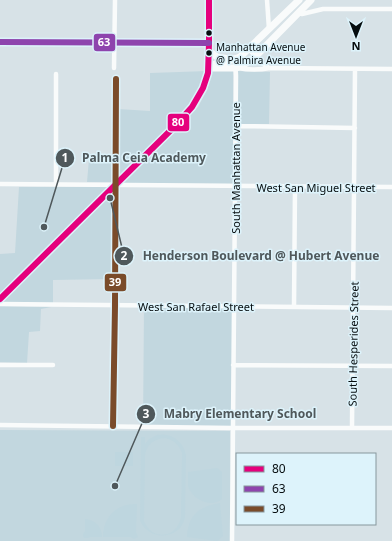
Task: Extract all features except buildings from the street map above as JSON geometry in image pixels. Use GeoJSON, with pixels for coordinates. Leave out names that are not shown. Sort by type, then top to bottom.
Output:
{"type":"FeatureCollection","features":[{"type":"Feature","properties":{"kind":"main road"},"geometry":{"type":"LineString","coordinates":[[0,299],[188,113],[203,88],[209,68],[209,0]]}},
{"type":"Feature","properties":{"kind":"main road"},"geometry":{"type":"LineString","coordinates":[[209,68],[215,64],[240,57],[298,0]]}},
{"type":"Feature","properties":{"kind":"main road"},"geometry":{"type":"LineString","coordinates":[[209,68],[237,68],[245,64],[256,56],[311,0]]}},
{"type":"Feature","properties":{"kind":"main road"},"geometry":{"type":"LineString","coordinates":[[291,7],[298,14]]}},
{"type":"Feature","properties":{"kind":"main road"},"geometry":{"type":"LineString","coordinates":[[209,47],[217,57],[235,59]]}},
{"type":"Feature","properties":{"kind":"street"},"geometry":{"type":"LineString","coordinates":[[114,68],[115,0]]}},
{"type":"Feature","properties":{"kind":"street"},"geometry":{"type":"LineString","coordinates":[[267,0],[269,29]]}},
{"type":"Feature","properties":{"kind":"street"},"geometry":{"type":"LineString","coordinates":[[298,14],[324,9],[392,9]]}},
{"type":"Feature","properties":{"kind":"street"},"geometry":{"type":"LineString","coordinates":[[0,42],[114,42],[209,47]]}},
{"type":"Feature","properties":{"kind":"street"},"geometry":{"type":"LineString","coordinates":[[249,49],[264,65],[270,68]]}},
{"type":"Feature","properties":{"kind":"street","name":"South Manhattan Avenue"},"geometry":{"type":"LineString","coordinates":[[232,541],[235,486],[232,428],[237,68],[235,59]]}},
{"type":"Feature","properties":{"kind":"street"},"geometry":{"type":"LineString","coordinates":[[237,68],[392,69]]}},
{"type":"Feature","properties":{"kind":"street","name":"South Hesperides Street"},"geometry":{"type":"LineString","coordinates":[[352,428],[355,69]]}},
{"type":"Feature","properties":{"kind":"street"},"geometry":{"type":"LineString","coordinates":[[56,74],[56,184]]}},
{"type":"Feature","properties":{"kind":"street"},"geometry":{"type":"LineString","coordinates":[[113,426],[116,79]]}},
{"type":"Feature","properties":{"kind":"street"},"geometry":{"type":"LineString","coordinates":[[236,126],[355,128]]}},
{"type":"Feature","properties":{"kind":"street","name":"West San Miguel Street"},"geometry":{"type":"LineString","coordinates":[[0,184],[392,187]]}},
{"type":"Feature","properties":{"kind":"street"},"geometry":{"type":"LineString","coordinates":[[294,307],[295,187]]}},
{"type":"Feature","properties":{"kind":"street","name":"West San Rafael Street"},"geometry":{"type":"LineString","coordinates":[[0,304],[392,308]]}},
{"type":"Feature","properties":{"kind":"street"},"geometry":{"type":"LineString","coordinates":[[0,365],[53,365]]}},
{"type":"Feature","properties":{"kind":"street"},"geometry":{"type":"LineString","coordinates":[[234,365],[392,366]]}},
{"type":"Feature","properties":{"kind":"street"},"geometry":{"type":"LineString","coordinates":[[0,425],[232,428],[392,428]]}},
{"type":"Feature","properties":{"kind":"shaded area"},"geometry":{"type":"Polygon","coordinates":[[[208,71],[195,104],[118,180],[118,109],[150,111],[150,73],[208,71]]]}},
{"type":"Feature","properties":{"kind":"shaded area"},"geometry":{"type":"Polygon","coordinates":[[[212,71],[233,71],[233,184],[121,183],[198,107],[207,90],[212,71]]]}},
{"type":"Feature","properties":{"kind":"shaded area"},"geometry":{"type":"Polygon","coordinates":[[[237,71],[270,72],[269,124],[238,124],[237,71]]]}},
{"type":"Feature","properties":{"kind":"shaded area"},"geometry":{"type":"Polygon","coordinates":[[[114,158],[113,182],[87,182],[89,159],[114,158]]]}},
{"type":"Feature","properties":{"kind":"shaded area"},"geometry":{"type":"Polygon","coordinates":[[[19,187],[110,187],[0,296],[0,254],[15,253],[19,187]]]}},
{"type":"Feature","properties":{"kind":"shaded area"},"geometry":{"type":"Polygon","coordinates":[[[113,190],[112,279],[53,280],[53,303],[0,302],[113,190]]]}},
{"type":"Feature","properties":{"kind":"shaded area"},"geometry":{"type":"Polygon","coordinates":[[[0,306],[51,307],[41,309],[40,331],[29,332],[27,363],[0,362],[0,306]]]}},
{"type":"Feature","properties":{"kind":"shaded area"},"geometry":{"type":"Polygon","coordinates":[[[144,306],[234,307],[233,428],[143,427],[144,306]]]}},
{"type":"Feature","properties":{"kind":"shaded area"},"geometry":{"type":"Polygon","coordinates":[[[0,430],[230,431],[231,541],[0,541],[0,430]]]}},
{"type":"Feature","properties":{"kind":"shaded area"},"geometry":{"type":"Polygon","coordinates":[[[162,434],[172,436],[182,446],[186,455],[185,517],[182,525],[177,531],[171,534],[164,535],[156,535],[149,532],[140,520],[141,437],[145,437],[145,444],[149,439],[162,434]],[[165,438],[154,441],[149,445],[146,451],[144,521],[153,532],[164,535],[175,530],[181,517],[182,453],[176,443],[165,438]]]}},
{"type":"Feature","properties":{"kind":"shaded area"},"geometry":{"type":"Polygon","coordinates":[[[115,452],[133,452],[133,466],[115,466],[115,452]]]}},
{"type":"Feature","properties":{"kind":"shaded area"},"geometry":{"type":"Polygon","coordinates":[[[217,468],[222,472],[222,499],[218,502],[207,503],[193,495],[190,491],[188,486],[188,472],[217,468]]]}},
{"type":"Feature","properties":{"kind":"shaded area"},"geometry":{"type":"Polygon","coordinates":[[[220,503],[223,536],[217,541],[187,537],[189,523],[196,513],[206,507],[220,503]]]}},
{"type":"Feature","properties":{"kind":"shaded area"},"geometry":{"type":"Polygon","coordinates":[[[137,504],[136,532],[138,537],[134,539],[131,537],[103,537],[106,523],[112,513],[123,506],[137,504]]]}},
{"type":"Feature","properties":{"kind":"shaded area"},"geometry":{"type":"Polygon","coordinates":[[[85,519],[97,524],[101,530],[102,537],[84,538],[83,534],[85,531],[85,519]]]}},
{"type":"Feature","properties":{"kind":"transit line","name":"80"},"geometry":{"type":"LineString","coordinates":[[0,299],[174,127],[192,107],[203,88],[208,73],[209,0]]}},
{"type":"Feature","properties":{"kind":"transit line","name":"63"},"geometry":{"type":"LineString","coordinates":[[0,42],[209,43]]}},
{"type":"Feature","properties":{"kind":"transit line","name":"39"},"geometry":{"type":"LineString","coordinates":[[113,426],[116,79]]}},
{"type":"Feature","properties":{"kind":"place","name":"Manhattan Avenue @ Palmira Avenue"},"geometry":{"type":"Point","coordinates":[209,53]}},
{"type":"Feature","properties":{"kind":"place","name":"Henderson Boulevard @ Hubert Avenue"},"geometry":{"type":"Point","coordinates":[110,198]}},
{"type":"Feature","properties":{"kind":"place","name":"Palma Ceia Academy"},"geometry":{"type":"Point","coordinates":[44,227]}},
{"type":"Feature","properties":{"kind":"place","name":"Mabry Elementary School"},"geometry":{"type":"Point","coordinates":[115,486]}}]}
